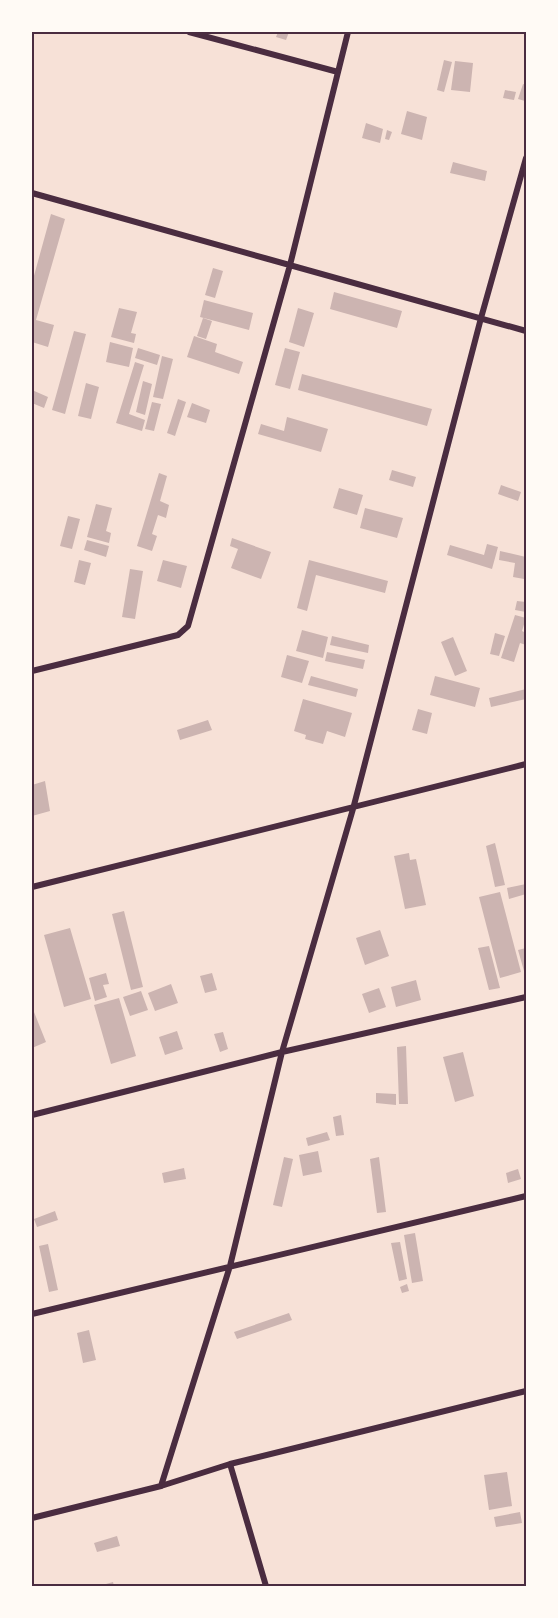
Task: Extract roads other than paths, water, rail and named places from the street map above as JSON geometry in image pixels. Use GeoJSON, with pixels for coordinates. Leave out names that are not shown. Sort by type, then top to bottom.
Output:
{"type":"FeatureCollection","features":[{"type":"Feature","properties":{"kind":"street"},"geometry":{"type":"LineString","coordinates":[[189,32],[338,72]]}},
{"type":"Feature","properties":{"kind":"street"},"geometry":{"type":"LineString","coordinates":[[32,671],[178,635],[188,626],[290,265],[348,32]]}},
{"type":"Feature","properties":{"kind":"street"},"geometry":{"type":"LineString","coordinates":[[161,1486],[230,1266],[282,1052],[353,809],[481,318],[526,158]]}},
{"type":"Feature","properties":{"kind":"street"},"geometry":{"type":"LineString","coordinates":[[32,193],[526,332]]}},
{"type":"Feature","properties":{"kind":"street"},"geometry":{"type":"LineString","coordinates":[[32,886],[353,809],[526,764]]}},
{"type":"Feature","properties":{"kind":"street"},"geometry":{"type":"LineString","coordinates":[[32,1115],[282,1052],[526,997]]}},
{"type":"Feature","properties":{"kind":"street"},"geometry":{"type":"LineString","coordinates":[[32,1314],[526,1196]]}},
{"type":"Feature","properties":{"kind":"street"},"geometry":{"type":"LineString","coordinates":[[32,1518],[161,1486],[230,1464],[526,1391]]}},
{"type":"Feature","properties":{"kind":"street"},"geometry":{"type":"LineString","coordinates":[[230,1464],[266,1587]]}}]}
